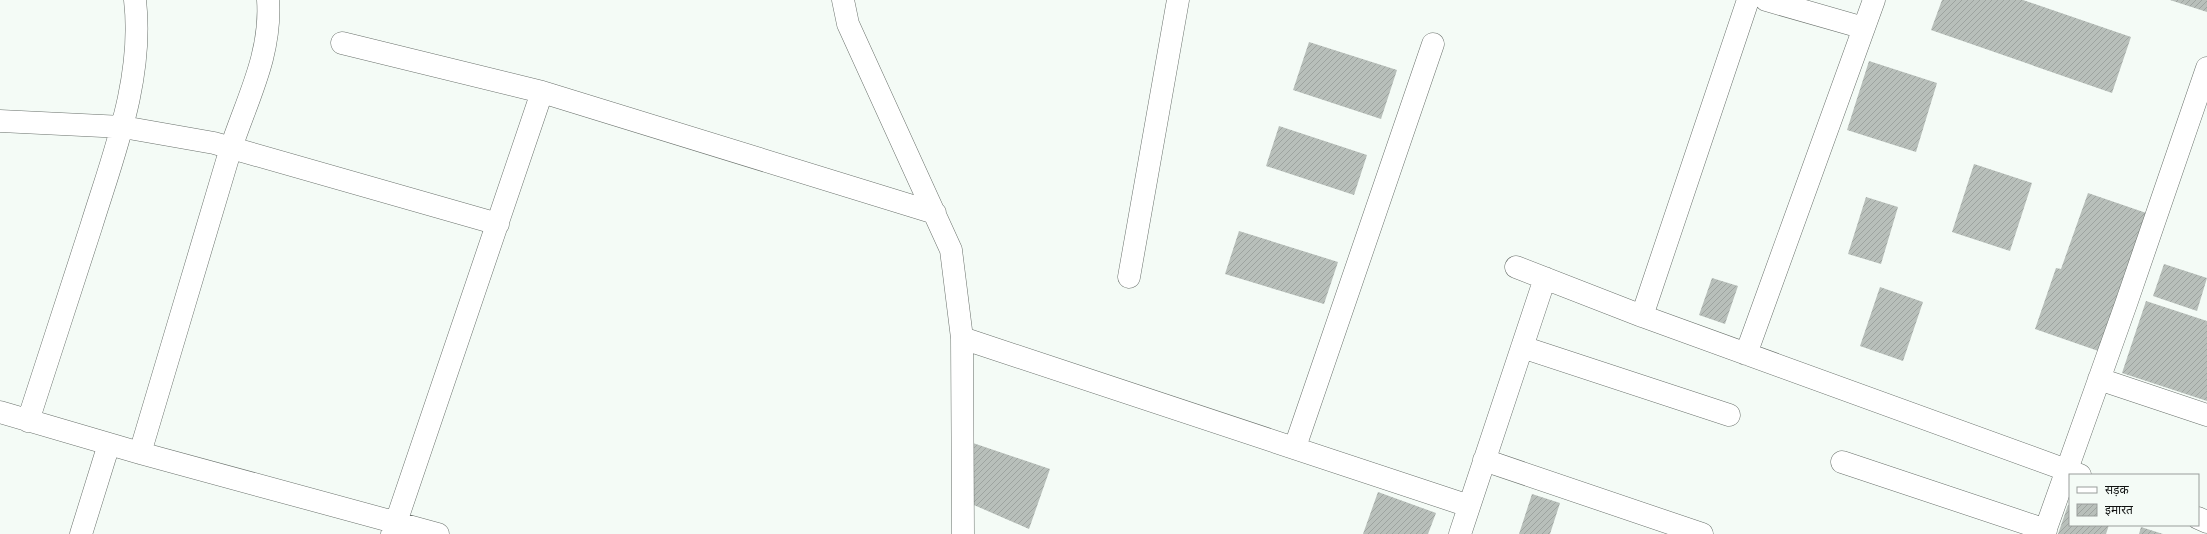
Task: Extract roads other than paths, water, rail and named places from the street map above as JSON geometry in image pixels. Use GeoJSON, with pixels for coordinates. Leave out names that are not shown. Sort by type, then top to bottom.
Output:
{"type":"FeatureCollection","features":[{"type":"Feature","properties":{"kind":"street"},"geometry":{"type":"LineString","coordinates":[[28,420],[123,127],[136,58],[137,23],[135,0]]}},
{"type":"Feature","properties":{"kind":"street"},"geometry":{"type":"LineString","coordinates":[[140,453],[231,149],[256,82],[266,47],[269,16],[268,0]]}},
{"type":"Feature","properties":{"kind":"street"},"geometry":{"type":"LineString","coordinates":[[843,0],[848,24],[951,250],[962,338],[963,534]]}},
{"type":"Feature","properties":{"kind":"street"},"geometry":{"type":"LineString","coordinates":[[1129,278],[1178,0]]}},
{"type":"Feature","properties":{"kind":"street"},"geometry":{"type":"LineString","coordinates":[[1642,316],[1748,0]]}},
{"type":"Feature","properties":{"kind":"street"},"geometry":{"type":"LineString","coordinates":[[1766,0],[1864,28]]}},
{"type":"Feature","properties":{"kind":"street"},"geometry":{"type":"LineString","coordinates":[[1746,354],[1874,0]]}},
{"type":"Feature","properties":{"kind":"street"},"geometry":{"type":"LineString","coordinates":[[342,43],[542,92],[935,213]]}},
{"type":"Feature","properties":{"kind":"street"},"geometry":{"type":"LineString","coordinates":[[1295,447],[1433,44]]}},
{"type":"Feature","properties":{"kind":"street"},"geometry":{"type":"LineString","coordinates":[[1516,267],[1642,316],[2073,472],[2099,379],[2207,68]]}},
{"type":"Feature","properties":{"kind":"street"},"geometry":{"type":"LineString","coordinates":[[394,528],[542,92]]}},
{"type":"Feature","properties":{"kind":"street"},"geometry":{"type":"LineString","coordinates":[[0,121],[123,127],[214,144],[498,224]]}},
{"type":"Feature","properties":{"kind":"street"},"geometry":{"type":"LineString","coordinates":[[1460,534],[1545,278]]}},
{"type":"Feature","properties":{"kind":"street"},"geometry":{"type":"LineString","coordinates":[[962,338],[1295,447],[1469,506]]}},
{"type":"Feature","properties":{"kind":"street"},"geometry":{"type":"LineString","coordinates":[[1522,347],[1729,415]]}},
{"type":"Feature","properties":{"kind":"street"},"geometry":{"type":"LineString","coordinates":[[2099,379],[2207,415]]}},
{"type":"Feature","properties":{"kind":"street"},"geometry":{"type":"LineString","coordinates":[[0,412],[394,528],[438,534]]}},
{"type":"Feature","properties":{"kind":"street"},"geometry":{"type":"LineString","coordinates":[[81,534],[109,444]]}},
{"type":"Feature","properties":{"kind":"street"},"geometry":{"type":"LineString","coordinates":[[1484,460],[1702,534]]}},
{"type":"Feature","properties":{"kind":"street"},"geometry":{"type":"LineString","coordinates":[[1842,462],[2045,532],[2069,481]]}}]}
